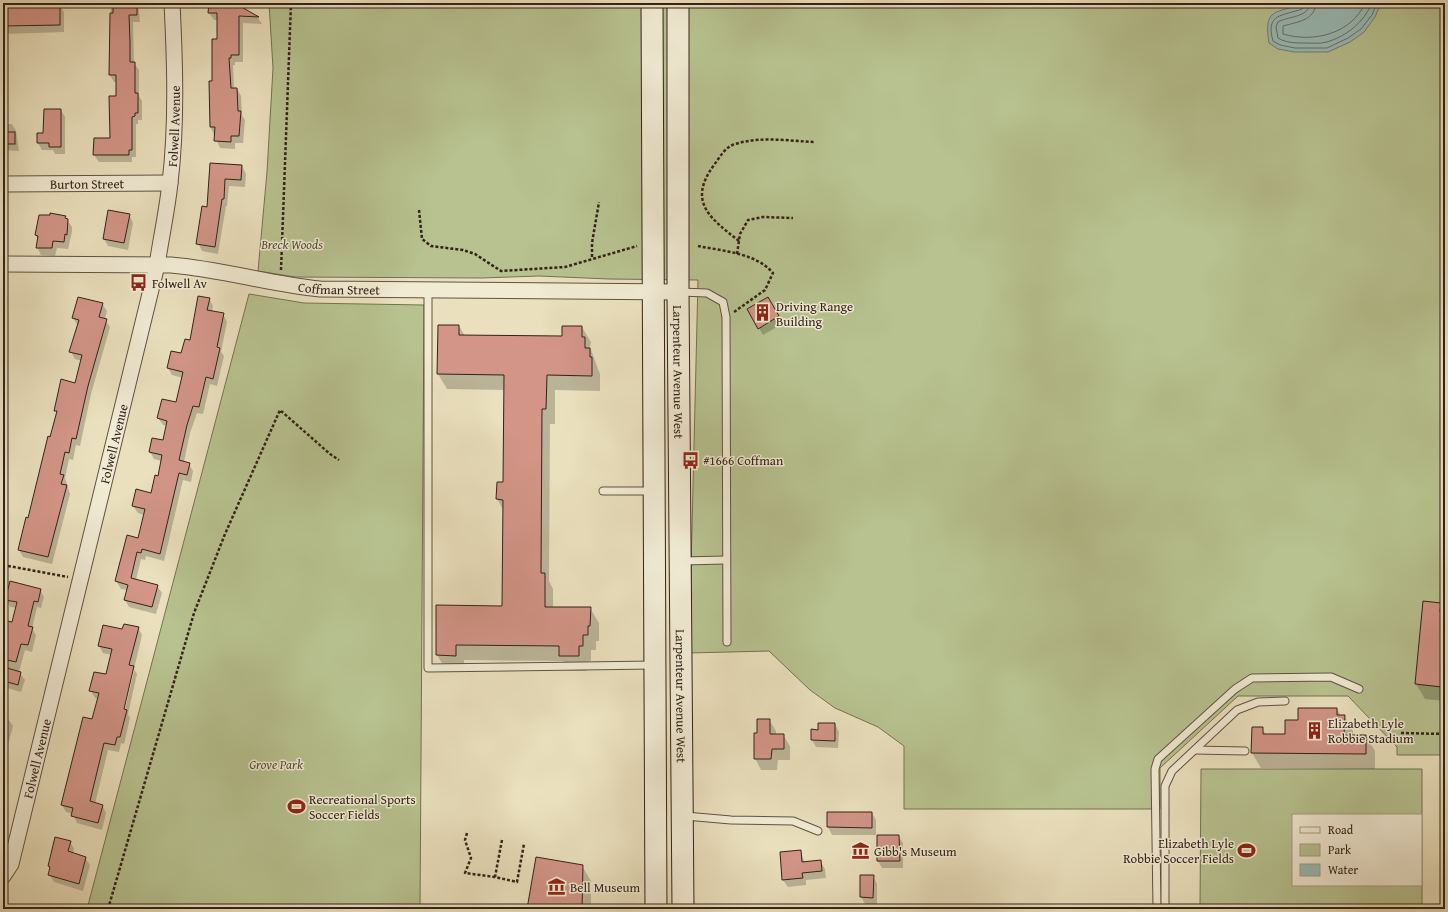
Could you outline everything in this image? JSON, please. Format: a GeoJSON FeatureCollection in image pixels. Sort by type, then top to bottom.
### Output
{"type":"FeatureCollection","features":[{"type":"Feature","properties":{"kind":"main road","name":"Larpenteur Avenue West"},"geometry":{"type":"LineString","coordinates":[[652,3],[652,292],[656,909]]}},
{"type":"Feature","properties":{"kind":"main road","name":"Larpenteur Avenue West"},"geometry":{"type":"LineString","coordinates":[[678,3],[678,292],[683,909]]}},
{"type":"Feature","properties":{"kind":"main road"},"geometry":{"type":"LineString","coordinates":[[656,798],[682,806]]}},
{"type":"Feature","properties":{"kind":"street","name":"Folwell Avenue"},"geometry":{"type":"LineString","coordinates":[[3,876],[11,864],[157,265],[170,183],[175,100],[172,3]]}},
{"type":"Feature","properties":{"kind":"street","name":"Burton Street"},"geometry":{"type":"LineString","coordinates":[[3,184],[170,183]]}},
{"type":"Feature","properties":{"kind":"street","name":"Coffman Street"},"geometry":{"type":"LineString","coordinates":[[3,264],[157,265],[198,267],[281,284],[320,289],[428,288],[678,292]]}},
{"type":"Feature","properties":{"kind":"lane"},"geometry":{"type":"LineString","coordinates":[[428,288],[428,668],[655,665]]}},
{"type":"Feature","properties":{"kind":"lane"},"geometry":{"type":"LineString","coordinates":[[678,292],[707,293],[723,302],[726,317],[727,642]]}},
{"type":"Feature","properties":{"kind":"lane"},"geometry":{"type":"LineString","coordinates":[[603,491],[654,491]]}},
{"type":"Feature","properties":{"kind":"lane"},"geometry":{"type":"LineString","coordinates":[[680,561],[726,560]]}},
{"type":"Feature","properties":{"kind":"lane"},"geometry":{"type":"LineString","coordinates":[[1157,909],[1155,769],[1158,760],[1235,689],[1252,678],[1331,677],[1359,689]]}},
{"type":"Feature","properties":{"kind":"lane"},"geometry":{"type":"LineString","coordinates":[[1165,909],[1164,786],[1172,771],[1241,708],[1258,702],[1285,701]]}},
{"type":"Feature","properties":{"kind":"lane"},"geometry":{"type":"LineString","coordinates":[[1195,750],[1245,751]]}},
{"type":"Feature","properties":{"kind":"lane"},"geometry":{"type":"LineString","coordinates":[[682,806],[731,820],[793,821],[818,831]]}},
{"type":"Feature","properties":{"kind":"path"},"geometry":{"type":"LineString","coordinates":[[281,284],[292,3]]}},
{"type":"Feature","properties":{"kind":"path"},"geometry":{"type":"LineString","coordinates":[[739,241],[719,225],[705,209],[702,201],[701,191],[704,181],[724,151],[734,144],[752,140],[765,139],[814,142]]}},
{"type":"Feature","properties":{"kind":"path"},"geometry":{"type":"LineString","coordinates":[[592,257],[592,243],[599,202]]}},
{"type":"Feature","properties":{"kind":"path"},"geometry":{"type":"LineString","coordinates":[[419,210],[422,239],[431,246],[462,250],[475,254],[501,271],[565,267],[592,257],[640,245]]}},
{"type":"Feature","properties":{"kind":"path"},"geometry":{"type":"LineString","coordinates":[[737,254],[740,234],[748,220],[763,217],[793,218]]}},
{"type":"Feature","properties":{"kind":"path"},"geometry":{"type":"LineString","coordinates":[[698,246],[737,254],[761,262],[773,274],[765,290],[726,317]]}},
{"type":"Feature","properties":{"kind":"path"},"geometry":{"type":"LineString","coordinates":[[108,909],[194,613],[225,534],[280,410],[330,454],[339,460]]}},
{"type":"Feature","properties":{"kind":"path"},"geometry":{"type":"LineString","coordinates":[[3,565],[80,579]]}},
{"type":"Feature","properties":{"kind":"path"},"geometry":{"type":"LineString","coordinates":[[1401,733],[1445,734]]}},
{"type":"Feature","properties":{"kind":"path"},"geometry":{"type":"LineString","coordinates":[[467,833],[465,840],[471,858],[465,873],[517,882],[524,844]]}},
{"type":"Feature","properties":{"kind":"path"},"geometry":{"type":"LineString","coordinates":[[495,877],[502,840]]}},
{"type":"Feature","properties":{"kind":"green space","name":"Breck Woods"},"geometry":{"type":"Polygon","coordinates":[[[269,3],[1445,3],[1445,755],[1397,755],[1397,747],[1348,696],[1238,696],[1160,768],[1160,809],[904,809],[904,746],[878,727],[835,708],[810,690],[769,651],[689,653],[698,280],[609,279],[539,276],[482,278],[295,277],[258,271],[267,172],[273,68],[269,3]]]}},
{"type":"Feature","properties":{"kind":"green space","name":"Grove Park"},"geometry":{"type":"Polygon","coordinates":[[[249,294],[304,303],[424,305],[420,909],[87,909],[249,294]]]}},
{"type":"Feature","properties":{"kind":"green space","name":"Elizabeth Lyle Robbie Soccer Fields"},"geometry":{"type":"Polygon","coordinates":[[[1201,769],[1422,769],[1422,814],[1292,814],[1292,886],[1422,886],[1422,908],[1200,907],[1201,769]]]}},
{"type":"Feature","properties":{"kind":"water"},"geometry":{"type":"Polygon","coordinates":[[[1305,3],[1381,3],[1375,17],[1364,32],[1350,42],[1328,52],[1294,52],[1278,49],[1269,43],[1268,23],[1270,17],[1274,13],[1305,3]]]}},
{"type":"Feature","properties":{"kind":"building"},"geometry":{"type":"Polygon","coordinates":[[[3,3],[60,3],[60,25],[3,26],[3,3]]]}},
{"type":"Feature","properties":{"kind":"building"},"geometry":{"type":"Polygon","coordinates":[[[113,3],[137,3],[137,15],[129,15],[130,62],[135,62],[135,93],[138,93],[138,113],[135,113],[135,116],[132,117],[132,150],[129,150],[129,155],[93,155],[94,138],[110,138],[109,96],[116,96],[116,75],[109,75],[110,13],[113,13],[113,3]]]}},
{"type":"Feature","properties":{"kind":"building"},"geometry":{"type":"Polygon","coordinates":[[[209,3],[238,3],[238,5],[259,17],[239,16],[239,55],[231,55],[231,58],[229,58],[231,88],[237,88],[238,111],[241,111],[239,136],[231,136],[231,142],[214,141],[215,127],[210,127],[209,81],[212,81],[212,39],[217,39],[217,13],[208,13],[209,3]]]}},
{"type":"Feature","properties":{"kind":"building"},"geometry":{"type":"Polygon","coordinates":[[[44,109],[61,109],[61,147],[49,147],[49,143],[37,143],[37,133],[43,133],[44,109]]]}},
{"type":"Feature","properties":{"kind":"building"},"geometry":{"type":"Polygon","coordinates":[[[3,132],[15,132],[15,144],[3,144],[3,132]]]}},
{"type":"Feature","properties":{"kind":"building"},"geometry":{"type":"Polygon","coordinates":[[[210,163],[242,165],[241,180],[225,179],[224,199],[222,199],[215,247],[196,244],[202,206],[207,207],[210,163]]]}},
{"type":"Feature","properties":{"kind":"building"},"geometry":{"type":"Polygon","coordinates":[[[108,210],[130,214],[124,243],[103,239],[108,210]]]}},
{"type":"Feature","properties":{"kind":"building"},"geometry":{"type":"Polygon","coordinates":[[[50,213],[66,216],[65,218],[68,219],[67,235],[65,234],[64,242],[53,241],[52,248],[36,248],[38,236],[35,235],[39,215],[50,215],[50,213]]]}},
{"type":"Feature","properties":{"kind":"building"},"geometry":{"type":"Polygon","coordinates":[[[198,296],[210,298],[207,310],[224,313],[217,347],[220,348],[213,379],[206,377],[199,407],[193,406],[187,425],[179,460],[190,463],[187,475],[179,473],[160,554],[142,549],[141,553],[137,552],[131,578],[158,585],[152,607],[124,600],[128,585],[115,581],[127,535],[138,538],[145,509],[132,506],[136,489],[151,493],[155,475],[158,476],[162,455],[149,452],[152,438],[163,440],[167,421],[157,418],[162,399],[176,402],[183,372],[167,368],[171,351],[181,353],[185,339],[190,340],[198,296]]]}},
{"type":"Feature","properties":{"kind":"building"},"geometry":{"type":"Polygon","coordinates":[[[78,297],[103,303],[99,317],[107,319],[88,386],[76,439],[72,438],[69,453],[65,452],[60,474],[64,475],[61,484],[67,485],[48,557],[18,550],[26,517],[28,518],[48,436],[50,437],[57,411],[54,411],[61,379],[75,383],[82,355],[69,352],[79,320],[72,318],[78,297]]]}},
{"type":"Feature","properties":{"kind":"building","name":"Driving Range Building"},"geometry":{"type":"Polygon","coordinates":[[[768,297],[779,316],[758,329],[747,309],[768,297]]]}},
{"type":"Feature","properties":{"kind":"building"},"geometry":{"type":"Polygon","coordinates":[[[438,325],[459,325],[459,335],[562,336],[562,326],[582,326],[582,337],[585,337],[585,348],[590,348],[590,357],[592,357],[592,376],[547,375],[546,409],[542,409],[541,573],[545,573],[545,607],[591,607],[588,635],[583,635],[583,646],[579,646],[579,656],[559,656],[559,646],[456,645],[456,656],[436,655],[436,605],[502,606],[503,500],[496,499],[497,482],[503,482],[504,375],[437,374],[438,325]]]}},
{"type":"Feature","properties":{"kind":"building"},"geometry":{"type":"Polygon","coordinates":[[[10,581],[41,589],[38,602],[34,601],[28,626],[33,627],[28,645],[21,644],[16,662],[3,659],[3,620],[12,622],[17,602],[5,600],[10,581]]]}},
{"type":"Feature","properties":{"kind":"building"},"geometry":{"type":"Polygon","coordinates":[[[1423,601],[1441,603],[1440,612],[1445,612],[1445,651],[1442,687],[1415,684],[1423,601]]]}},
{"type":"Feature","properties":{"kind":"building"},"geometry":{"type":"Polygon","coordinates":[[[124,624],[139,627],[129,665],[134,666],[124,709],[127,710],[120,737],[117,737],[115,745],[104,743],[90,801],[103,805],[98,823],[71,816],[73,808],[61,805],[83,717],[92,719],[99,693],[89,691],[94,672],[106,674],[112,649],[98,646],[103,625],[122,629],[124,624]]]}},
{"type":"Feature","properties":{"kind":"building"},"geometry":{"type":"Polygon","coordinates":[[[7,668],[21,672],[18,685],[4,681],[7,668]]]}},
{"type":"Feature","properties":{"kind":"building","name":"Elizabeth Lyle Robbie Stadium"},"geometry":{"type":"Polygon","coordinates":[[[1298,708],[1337,708],[1337,715],[1345,715],[1344,735],[1366,735],[1366,754],[1251,753],[1252,727],[1263,727],[1263,734],[1285,734],[1285,720],[1298,720],[1298,708]]]}},
{"type":"Feature","properties":{"kind":"building"},"geometry":{"type":"Polygon","coordinates":[[[757,719],[770,719],[770,734],[784,734],[784,749],[772,749],[771,759],[754,759],[754,733],[757,733],[757,719]]]}},
{"type":"Feature","properties":{"kind":"building"},"geometry":{"type":"Polygon","coordinates":[[[818,723],[835,723],[835,741],[811,740],[811,729],[818,730],[818,723]]]}},
{"type":"Feature","properties":{"kind":"building"},"geometry":{"type":"Polygon","coordinates":[[[827,812],[872,812],[872,828],[827,827],[827,812]]]}},
{"type":"Feature","properties":{"kind":"building"},"geometry":{"type":"Polygon","coordinates":[[[877,835],[899,835],[900,861],[877,861],[877,835]]]}},
{"type":"Feature","properties":{"kind":"building"},"geometry":{"type":"Polygon","coordinates":[[[55,837],[71,841],[68,851],[86,857],[79,884],[48,875],[50,867],[48,866],[55,837]]]}},
{"type":"Feature","properties":{"kind":"building"},"geometry":{"type":"Polygon","coordinates":[[[801,850],[802,862],[821,860],[822,871],[802,873],[803,878],[782,880],[780,852],[801,850]]]}},
{"type":"Feature","properties":{"kind":"building","name":"Bell Museum"},"geometry":{"type":"Polygon","coordinates":[[[536,857],[583,865],[582,909],[527,909],[536,857]]]}},
{"type":"Feature","properties":{"kind":"building"},"geometry":{"type":"Polygon","coordinates":[[[860,875],[874,875],[873,898],[860,897],[860,875]]]}},
{"type":"Feature","properties":{"kind":"place","name":"Folwell Av"},"geometry":{"type":"Point","coordinates":[139,283]}},
{"type":"Feature","properties":{"kind":"place","name":"Driving Range Building"},"geometry":{"type":"Point","coordinates":[763,313]}},
{"type":"Feature","properties":{"kind":"place","name":"#1666 Coffman"},"geometry":{"type":"Point","coordinates":[690,460]}},
{"type":"Feature","properties":{"kind":"place","name":"Elizabeth Lyle Robbie Stadium"},"geometry":{"type":"Point","coordinates":[1315,730]}},
{"type":"Feature","properties":{"kind":"place","name":"Recreational Sports Soccer Fields"},"geometry":{"type":"Point","coordinates":[296,806]}},
{"type":"Feature","properties":{"kind":"place","name":"Elizabeth Lyle Robbie Soccer Fields"},"geometry":{"type":"Point","coordinates":[1247,850]}},
{"type":"Feature","properties":{"kind":"place","name":"Gibb's Museum"},"geometry":{"type":"Point","coordinates":[861,851]}},
{"type":"Feature","properties":{"kind":"place","name":"Bell Museum"},"geometry":{"type":"Point","coordinates":[557,887]}}]}
